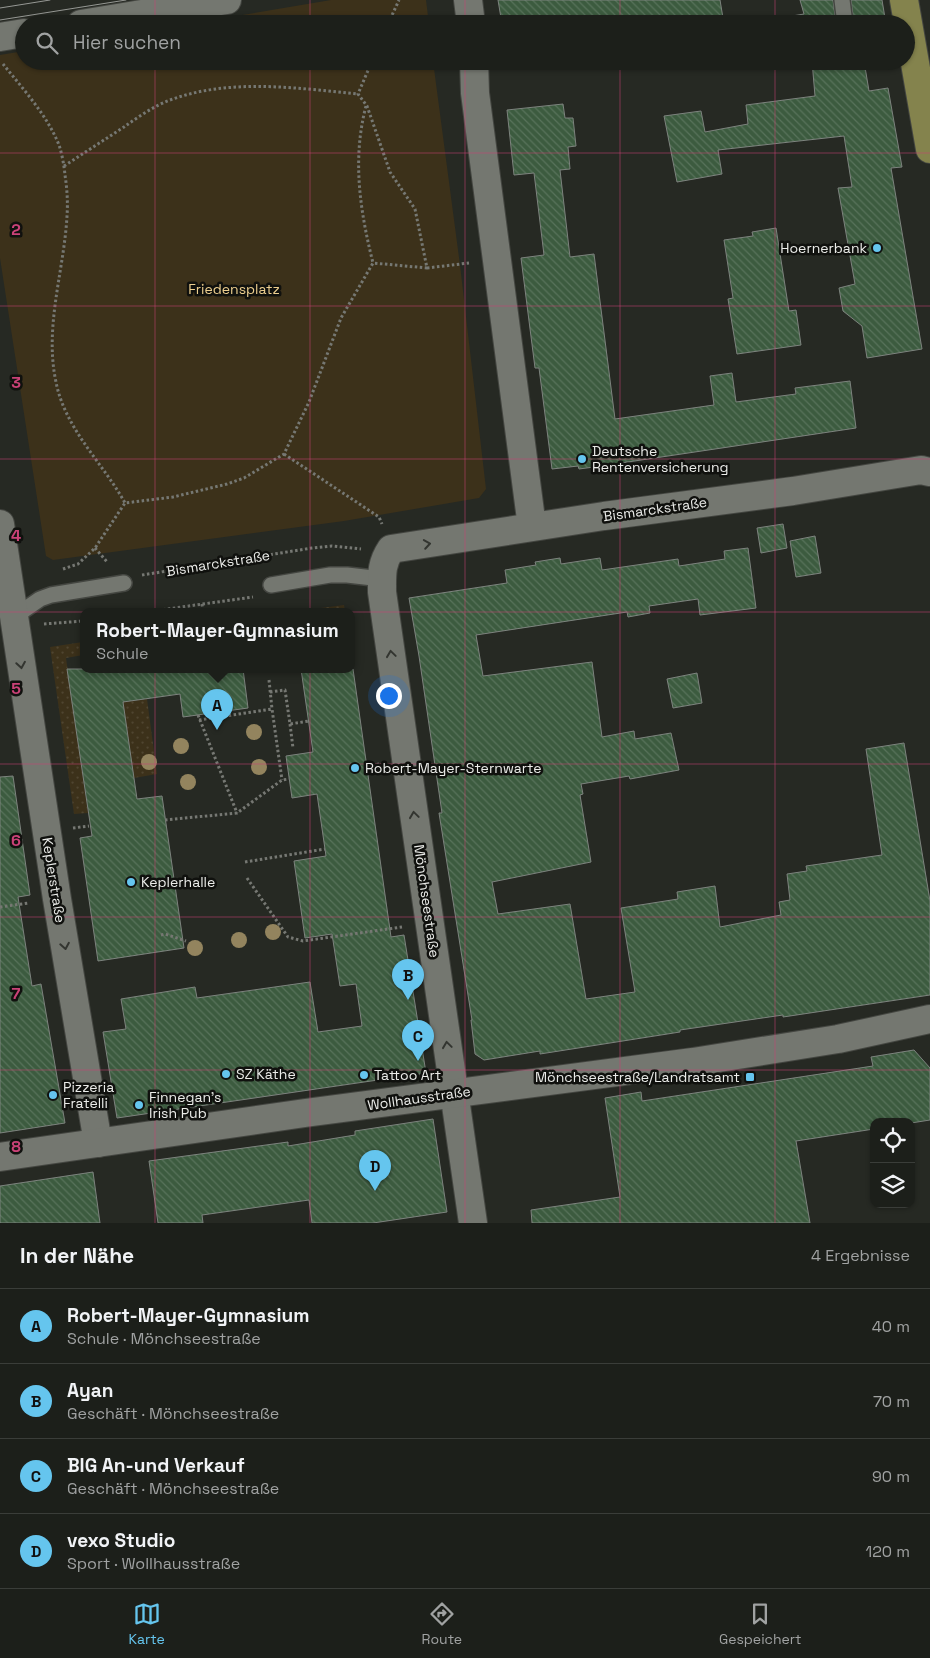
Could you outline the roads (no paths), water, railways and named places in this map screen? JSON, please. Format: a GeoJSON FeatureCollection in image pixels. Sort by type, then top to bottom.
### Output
{"type":"FeatureCollection","features":[{"type":"Feature","properties":{"kind":"main road"},"geometry":{"type":"LineString","coordinates":[[904,0],[906,15]]}},
{"type":"Feature","properties":{"kind":"main road"},"geometry":{"type":"LineString","coordinates":[[913,70],[930,149]]}},
{"type":"Feature","properties":{"kind":"street"},"geometry":{"type":"LineString","coordinates":[[136,15],[227,0]]}},
{"type":"Feature","properties":{"kind":"street"},"geometry":{"type":"LineString","coordinates":[[468,0],[470,15]]}},
{"type":"Feature","properties":{"kind":"street"},"geometry":{"type":"LineString","coordinates":[[0,37],[15,34]]}},
{"type":"Feature","properties":{"kind":"street"},"geometry":{"type":"LineString","coordinates":[[474,70],[475,93],[532,527]]}},
{"type":"Feature","properties":{"kind":"street","name":"Bismarckstraße"},"geometry":{"type":"LineString","coordinates":[[386,562],[532,527],[925,471]]}},
{"type":"Feature","properties":{"kind":"street"},"geometry":{"type":"LineString","coordinates":[[0,524],[7,618]]}},
{"type":"Feature","properties":{"kind":"street","name":"Mönchseestraße"},"geometry":{"type":"LineString","coordinates":[[386,562],[382,592],[473,1223]]}},
{"type":"Feature","properties":{"kind":"street","name":"Keplerstraße"},"geometry":{"type":"LineString","coordinates":[[7,618],[98,1143]]}},
{"type":"Feature","properties":{"kind":"street","name":"Wollhausstraße"},"geometry":{"type":"LineString","coordinates":[[0,1157],[454,1093],[693,1062],[838,1039],[930,1019]]}},
{"type":"Feature","properties":{"kind":"street","name":"Wollhausstraße"},"geometry":{"type":"LineString","coordinates":[[838,1039],[930,1032]]}},
{"type":"Feature","properties":{"kind":"lane"},"geometry":{"type":"LineString","coordinates":[[842,0],[844,15]]}},
{"type":"Feature","properties":{"kind":"lane"},"geometry":{"type":"LineString","coordinates":[[272,585],[348,575],[386,562]]}},
{"type":"Feature","properties":{"kind":"lane"},"geometry":{"type":"LineString","coordinates":[[7,618],[40,599],[51,595],[124,583]]}},
{"type":"Feature","properties":{"kind":"tram line"},"geometry":{"type":"LineString","coordinates":[[0,8],[50,0]]}},
{"type":"Feature","properties":{"kind":"tram line"},"geometry":{"type":"LineString","coordinates":[[32,15],[126,0]]}},
{"type":"Feature","properties":{"kind":"tram line"},"geometry":{"type":"LineString","coordinates":[[0,20],[15,18]]}},
{"type":"Feature","properties":{"kind":"place","name":"Hoernerbank"},"geometry":{"type":"Point","coordinates":[877,248]}},
{"type":"Feature","properties":{"kind":"place","name":"Deutsche Rentenversicherung"},"geometry":{"type":"Point","coordinates":[582,459]}},
{"type":"Feature","properties":{"kind":"place","name":"Robert-Mayer-Gymnasium"},"geometry":{"type":"Point","coordinates":[217,730]}},
{"type":"Feature","properties":{"kind":"place","name":"Robert-Mayer-Sternwarte"},"geometry":{"type":"Point","coordinates":[355,768]}},
{"type":"Feature","properties":{"kind":"place","name":"Keplerhalle"},"geometry":{"type":"Point","coordinates":[131,882]}},
{"type":"Feature","properties":{"kind":"place","name":"Ayan"},"geometry":{"type":"Point","coordinates":[408,1000]}},
{"type":"Feature","properties":{"kind":"place","name":"BIG An-und Verkauf"},"geometry":{"type":"Point","coordinates":[418,1061]}},
{"type":"Feature","properties":{"kind":"place","name":"SZ Käthe"},"geometry":{"type":"Point","coordinates":[226,1074]}},
{"type":"Feature","properties":{"kind":"place","name":"Tattoo Art"},"geometry":{"type":"Point","coordinates":[364,1075]}},
{"type":"Feature","properties":{"kind":"place","name":"Mönchseestraße/Landratsamt"},"geometry":{"type":"Point","coordinates":[750,1077]}},
{"type":"Feature","properties":{"kind":"place","name":"Pizzeria Fratelli"},"geometry":{"type":"Point","coordinates":[53,1095]}},
{"type":"Feature","properties":{"kind":"place","name":"Finnegan's Irish Pub"},"geometry":{"type":"Point","coordinates":[139,1105]}},
{"type":"Feature","properties":{"kind":"place","name":"vexo Studio"},"geometry":{"type":"Point","coordinates":[375,1191]}},
{"type":"Feature","properties":{"kind":"park label","name":"Friedensplatz"},"geometry":{"type":"Point","coordinates":[234,289]}}]}
